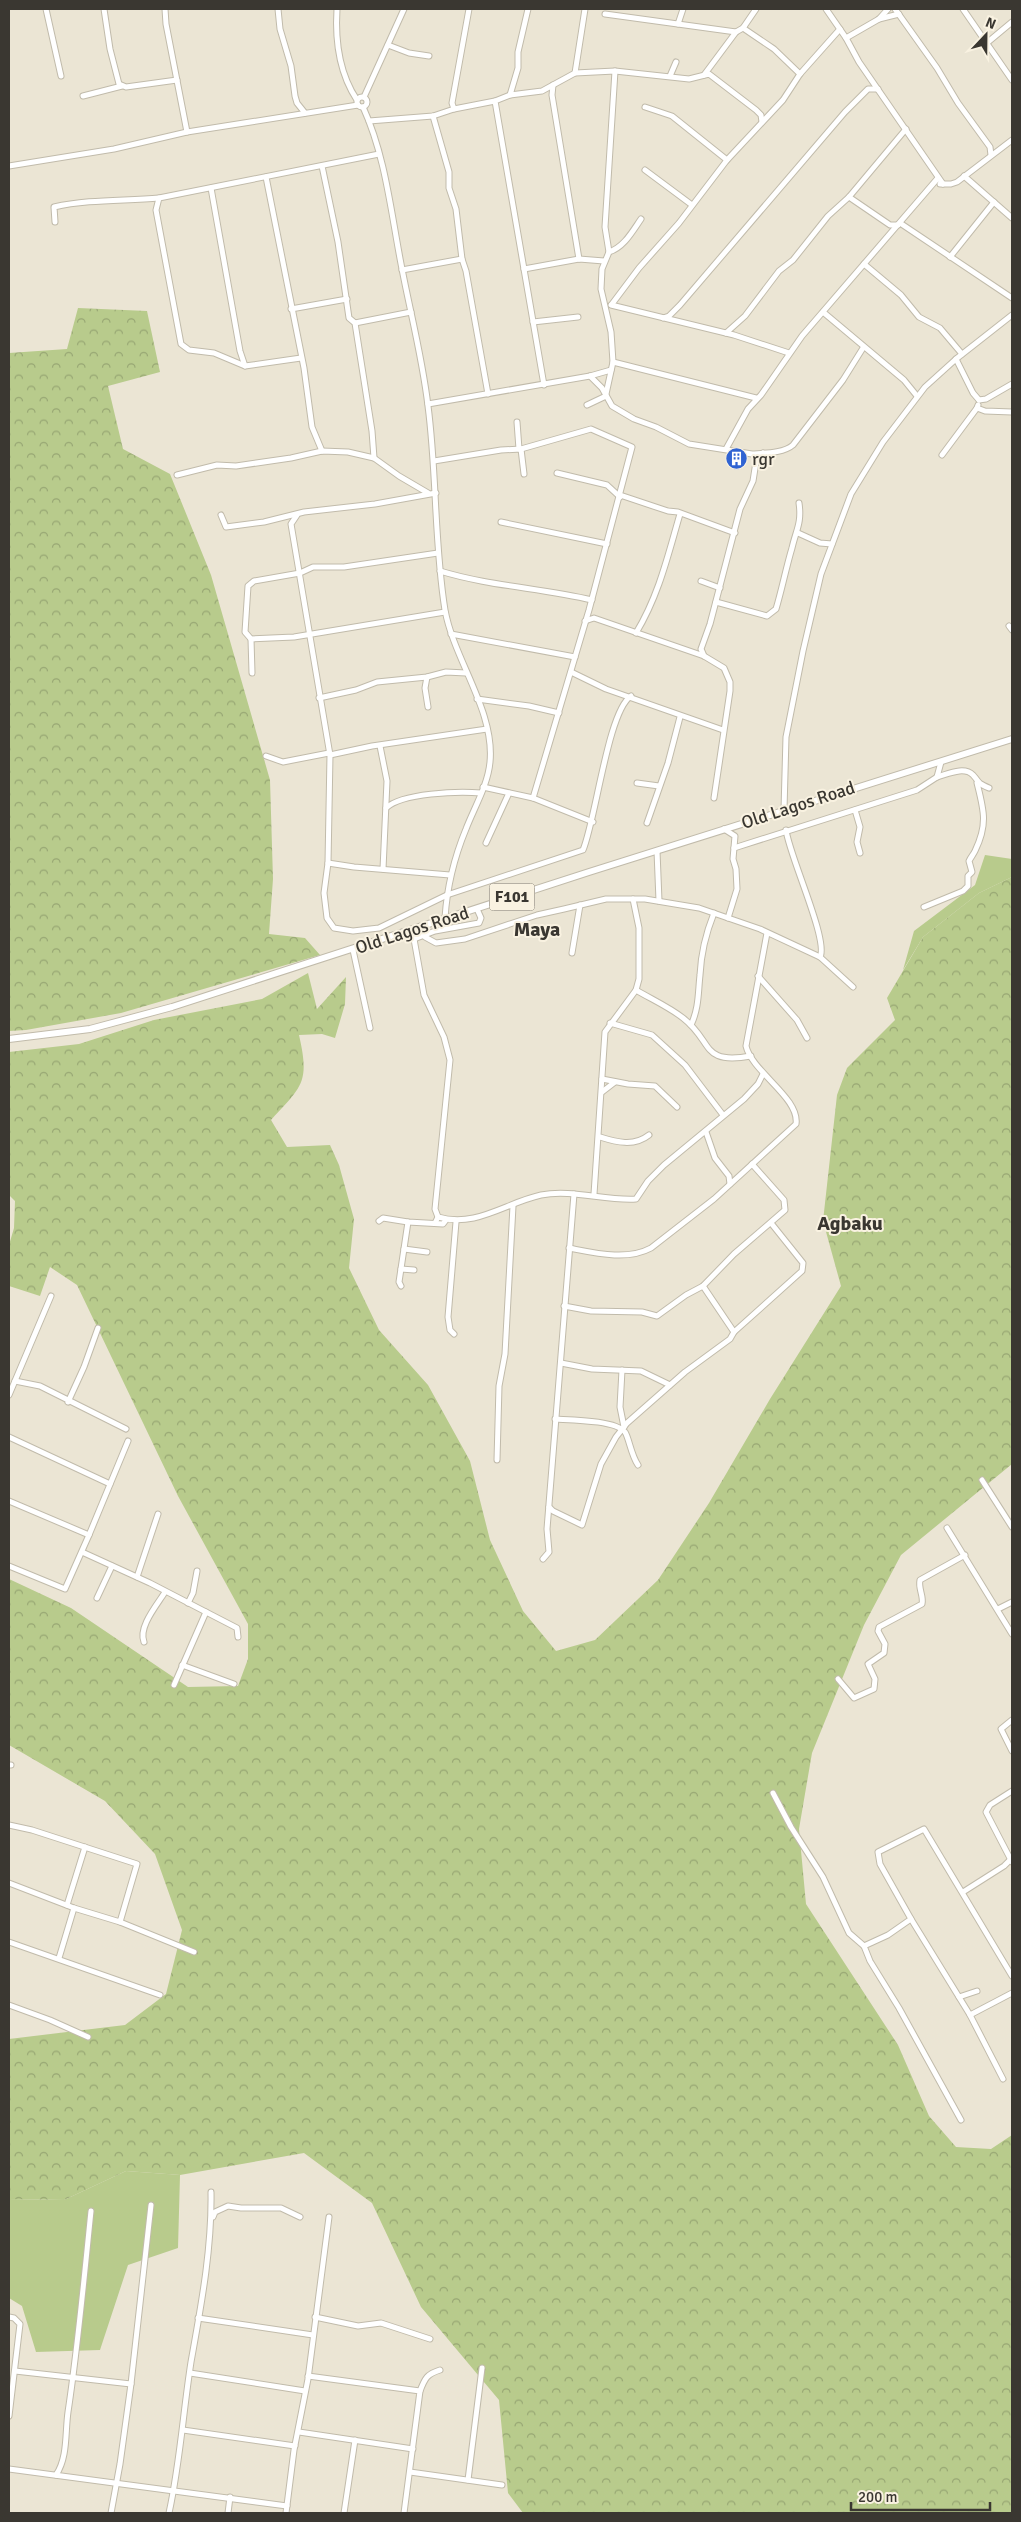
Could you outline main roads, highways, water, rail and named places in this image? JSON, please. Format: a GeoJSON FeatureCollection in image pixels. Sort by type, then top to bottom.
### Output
{"type":"FeatureCollection","features":[{"type":"Feature","properties":{"kind":"main road","name":"Old Lagos Road"},"geometry":{"type":"LineString","coordinates":[[9,1040],[90,1029],[218,994],[445,918],[1012,739]]}},
{"type":"Feature","properties":{"kind":"place","name":"rgr"},"geometry":{"type":"Point","coordinates":[736,459]}},
{"type":"Feature","properties":{"kind":"district","name":"Maya"},"geometry":{"type":"Point","coordinates":[537,929]}},
{"type":"Feature","properties":{"kind":"district","name":"Agbaku"},"geometry":{"type":"Point","coordinates":[850,1223]}}]}
